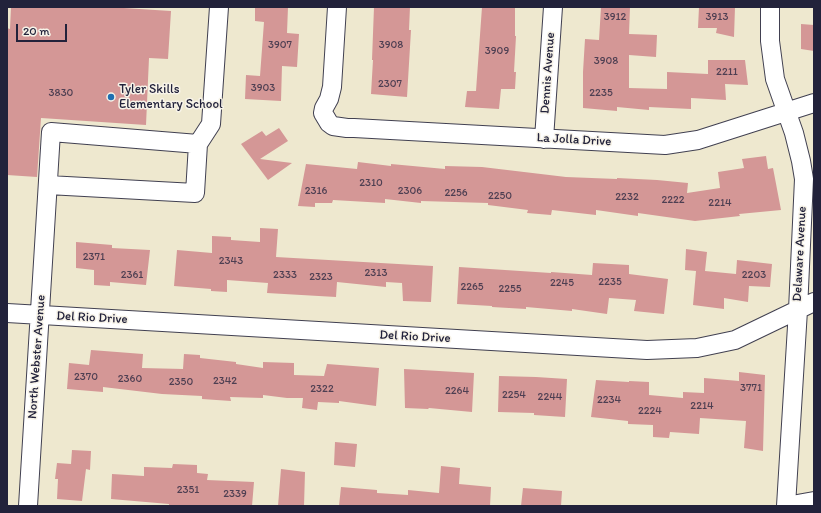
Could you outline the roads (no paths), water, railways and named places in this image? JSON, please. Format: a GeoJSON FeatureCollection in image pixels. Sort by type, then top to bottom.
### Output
{"type":"FeatureCollection","features":[{"type":"Feature","properties":{"kind":"street"},"geometry":{"type":"LineString","coordinates":[[48,185],[195,193],[198,144],[211,124],[219,7]]}},
{"type":"Feature","properties":{"kind":"street","name":"La Jolla Drive"},"geometry":{"type":"LineString","coordinates":[[337,7],[332,87],[323,113],[329,123],[334,126],[347,128],[665,145],[698,140],[814,102]]}},
{"type":"Feature","properties":{"kind":"street","name":"Dennis Avenue"},"geometry":{"type":"LineString","coordinates":[[544,138],[553,7]]}},
{"type":"Feature","properties":{"kind":"street","name":"Delaware Avenue"},"geometry":{"type":"LineString","coordinates":[[770,7],[770,41],[775,79],[801,161],[804,179],[798,310],[786,506]]}},
{"type":"Feature","properties":{"kind":"street","name":"North Webster Avenue"},"geometry":{"type":"LineString","coordinates":[[28,506],[51,132],[198,144]]}},
{"type":"Feature","properties":{"kind":"street","name":"Del Rio Drive"},"geometry":{"type":"LineString","coordinates":[[7,312],[647,350],[697,348],[735,340],[814,302]]}},
{"type":"Feature","properties":{"kind":"street"},"geometry":{"type":"LineString","coordinates":[[786,506],[814,501]]}},
{"type":"Feature","properties":{"kind":"place","name":"Tyler Skills Elementary School"},"geometry":{"type":"Point","coordinates":[111,97]}}]}
